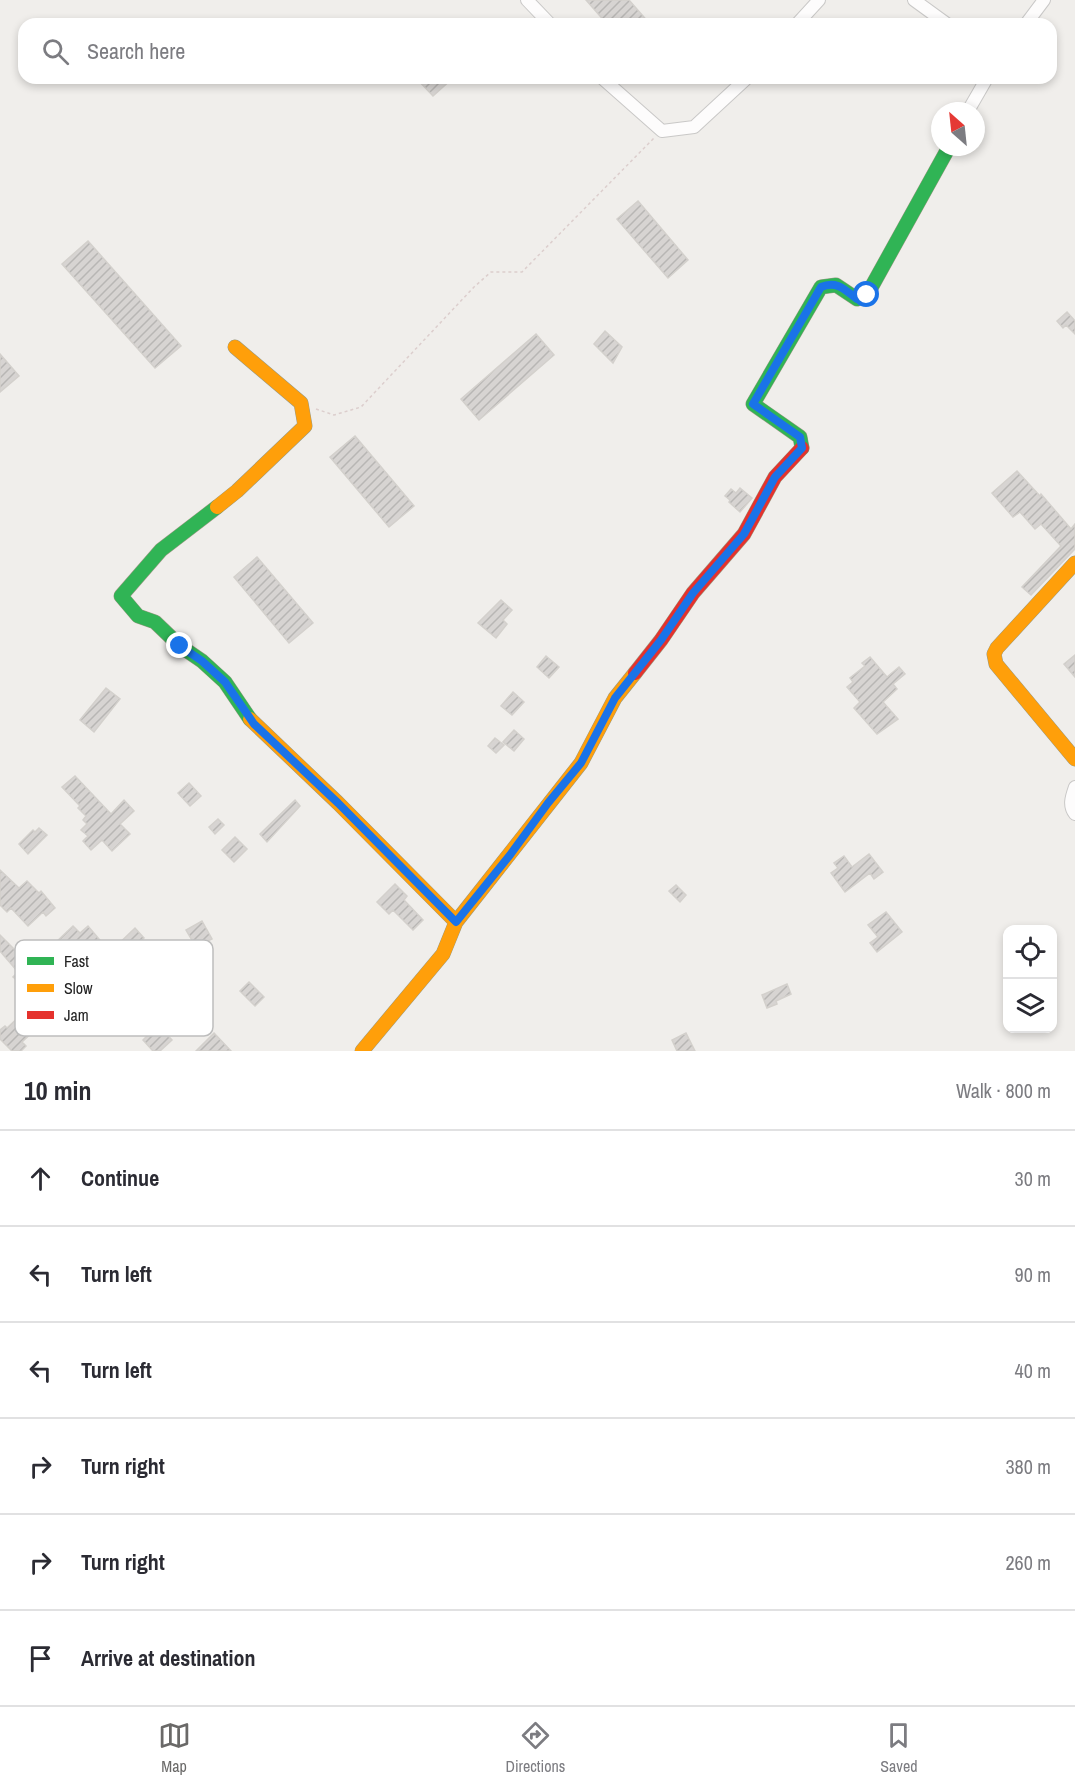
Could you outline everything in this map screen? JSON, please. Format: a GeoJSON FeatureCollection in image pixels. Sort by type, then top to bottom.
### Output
{"type":"FeatureCollection","features":[{"type":"Feature","properties":{"kind":"street"},"geometry":{"type":"LineString","coordinates":[[527,0],[544,18]]}},
{"type":"Feature","properties":{"kind":"street"},"geometry":{"type":"LineString","coordinates":[[802,18],[819,0]]}},
{"type":"Feature","properties":{"kind":"street"},"geometry":{"type":"LineString","coordinates":[[914,0],[939,18]]}},
{"type":"Feature","properties":{"kind":"street"},"geometry":{"type":"LineString","coordinates":[[1030,18],[1044,0]]}},
{"type":"Feature","properties":{"kind":"street"},"geometry":{"type":"LineString","coordinates":[[609,84],[662,131],[694,128],[741,84]]}},
{"type":"Feature","properties":{"kind":"street"},"geometry":{"type":"LineString","coordinates":[[974,102],[984,84]]}},
{"type":"Feature","properties":{"kind":"street"},"geometry":{"type":"LineString","coordinates":[[362,1051],[443,954],[456,922],[581,763],[615,698],[661,640],[693,593],[744,534],[775,477],[802,448],[800,437],[753,404],[821,287],[837,284],[857,299],[867,295],[943,156]]}},
{"type":"Feature","properties":{"kind":"street"},"geometry":{"type":"LineString","coordinates":[[236,347],[301,403],[305,426],[237,491],[161,550],[121,596],[138,616],[155,622],[180,646],[202,661],[225,682],[254,724],[346,811],[456,922]]}},
{"type":"Feature","properties":{"kind":"street"},"geometry":{"type":"LineString","coordinates":[[1075,563],[994,654],[996,664],[1075,759]]}},
{"type":"Feature","properties":{"kind":"street"},"geometry":{"type":"LineString","coordinates":[[1075,787],[1071,799],[1071,809],[1075,813]]}},
{"type":"Feature","properties":{"kind":"path"},"geometry":{"type":"LineString","coordinates":[[301,403],[334,415],[361,407],[474,287],[491,272],[522,272],[662,131]]}},
{"type":"Feature","properties":{"kind":"building"},"geometry":{"type":"Polygon","coordinates":[[[586,0],[629,0],[645,18],[602,18],[586,0]]]}},
{"type":"Feature","properties":{"kind":"building"},"geometry":{"type":"Polygon","coordinates":[[[422,84],[446,84],[433,96],[422,84]]]}},
{"type":"Feature","properties":{"kind":"building"},"geometry":{"type":"Polygon","coordinates":[[[638,201],[688,260],[668,278],[617,219],[638,201]]]}},
{"type":"Feature","properties":{"kind":"building"},"geometry":{"type":"Polygon","coordinates":[[[88,241],[181,346],[155,368],[62,264],[88,241]]]}},
{"type":"Feature","properties":{"kind":"building"},"geometry":{"type":"Polygon","coordinates":[[[1067,312],[1075,321],[1075,334],[1066,325],[1063,328],[1057,321],[1067,312]]]}},
{"type":"Feature","properties":{"kind":"building"},"geometry":{"type":"Polygon","coordinates":[[[605,331],[622,347],[613,363],[594,344],[605,331]]]}},
{"type":"Feature","properties":{"kind":"building"},"geometry":{"type":"Polygon","coordinates":[[[536,334],[554,355],[479,420],[461,399],[536,334]]]}},
{"type":"Feature","properties":{"kind":"building"},"geometry":{"type":"Polygon","coordinates":[[[0,354],[19,376],[0,392],[0,354]]]}},
{"type":"Feature","properties":{"kind":"building"},"geometry":{"type":"Polygon","coordinates":[[[355,436],[414,506],[389,527],[330,457],[355,436]]]}},
{"type":"Feature","properties":{"kind":"building"},"geometry":{"type":"Polygon","coordinates":[[[1017,471],[1040,496],[1041,494],[1071,529],[1075,524],[1075,549],[1031,595],[1022,587],[1061,546],[1041,524],[1035,529],[1020,512],[1013,517],[992,493],[1017,471]]]}},
{"type":"Feature","properties":{"kind":"building"},"geometry":{"type":"Polygon","coordinates":[[[740,488],[752,498],[740,512],[725,496],[731,489],[736,493],[740,488]]]}},
{"type":"Feature","properties":{"kind":"building"},"geometry":{"type":"Polygon","coordinates":[[[257,557],[313,623],[289,643],[234,577],[257,557]]]}},
{"type":"Feature","properties":{"kind":"building"},"geometry":{"type":"Polygon","coordinates":[[[501,600],[512,610],[503,620],[507,624],[496,638],[478,623],[501,600]]]}},
{"type":"Feature","properties":{"kind":"building"},"geometry":{"type":"Polygon","coordinates":[[[1075,655],[1075,677],[1064,664],[1075,655]]]}},
{"type":"Feature","properties":{"kind":"building"},"geometry":{"type":"Polygon","coordinates":[[[546,656],[559,667],[549,678],[537,667],[546,656]]]}},
{"type":"Feature","properties":{"kind":"building"},"geometry":{"type":"Polygon","coordinates":[[[870,657],[887,677],[899,667],[905,674],[893,684],[897,689],[883,702],[898,719],[877,734],[854,708],[860,702],[847,687],[853,682],[850,678],[865,666],[862,663],[870,657]]]}},
{"type":"Feature","properties":{"kind":"building"},"geometry":{"type":"Polygon","coordinates":[[[106,688],[120,699],[94,732],[80,720],[106,688]]]}},
{"type":"Feature","properties":{"kind":"building"},"geometry":{"type":"Polygon","coordinates":[[[513,692],[524,702],[512,715],[501,706],[513,692]]]}},
{"type":"Feature","properties":{"kind":"building"},"geometry":{"type":"Polygon","coordinates":[[[514,730],[524,739],[514,751],[503,742],[514,730]]]}},
{"type":"Feature","properties":{"kind":"building"},"geometry":{"type":"Polygon","coordinates":[[[495,738],[504,745],[496,753],[488,746],[495,738]]]}},
{"type":"Feature","properties":{"kind":"building"},"geometry":{"type":"Polygon","coordinates":[[[75,776],[111,814],[124,800],[134,811],[120,824],[130,834],[112,851],[102,840],[91,850],[83,841],[88,836],[81,830],[87,824],[83,820],[86,816],[62,787],[75,776]]]}},
{"type":"Feature","properties":{"kind":"building"},"geometry":{"type":"Polygon","coordinates":[[[189,783],[201,796],[190,806],[178,793],[189,783]]]}},
{"type":"Feature","properties":{"kind":"building"},"geometry":{"type":"Polygon","coordinates":[[[295,800],[300,806],[267,842],[260,834],[295,800]]]}},
{"type":"Feature","properties":{"kind":"building"},"geometry":{"type":"Polygon","coordinates":[[[218,819],[224,825],[215,834],[209,827],[218,819]]]}},
{"type":"Feature","properties":{"kind":"building"},"geometry":{"type":"Polygon","coordinates":[[[39,828],[47,835],[28,854],[19,844],[33,830],[35,832],[39,828]]]}},
{"type":"Feature","properties":{"kind":"building"},"geometry":{"type":"Polygon","coordinates":[[[235,837],[247,849],[234,862],[222,850],[235,837]]]}},
{"type":"Feature","properties":{"kind":"building"},"geometry":{"type":"Polygon","coordinates":[[[869,854],[883,872],[874,879],[870,873],[845,892],[831,873],[838,868],[834,863],[844,856],[852,867],[869,854]]]}},
{"type":"Feature","properties":{"kind":"building"},"geometry":{"type":"Polygon","coordinates":[[[0,870],[19,888],[27,881],[39,893],[41,891],[55,908],[46,916],[43,912],[28,926],[11,908],[7,912],[0,905],[0,870]]]}},
{"type":"Feature","properties":{"kind":"building"},"geometry":{"type":"Polygon","coordinates":[[[395,884],[407,896],[404,900],[423,920],[413,930],[393,910],[389,914],[377,902],[395,884]]]}},
{"type":"Feature","properties":{"kind":"building"},"geometry":{"type":"Polygon","coordinates":[[[676,885],[686,895],[680,902],[669,891],[676,885]]]}},
{"type":"Feature","properties":{"kind":"building"},"geometry":{"type":"Polygon","coordinates":[[[886,912],[902,932],[877,952],[870,943],[878,937],[868,925],[886,912]]]}},
{"type":"Feature","properties":{"kind":"building"},"geometry":{"type":"Polygon","coordinates":[[[202,921],[212,939],[192,940],[186,930],[202,921]]]}},
{"type":"Feature","properties":{"kind":"building"},"geometry":{"type":"Polygon","coordinates":[[[73,926],[80,933],[88,926],[100,940],[58,940],[73,926]]]}},
{"type":"Feature","properties":{"kind":"building"},"geometry":{"type":"Polygon","coordinates":[[[135,928],[144,938],[142,940],[122,940],[135,928]]]}},
{"type":"Feature","properties":{"kind":"building"},"geometry":{"type":"Polygon","coordinates":[[[0,935],[15,950],[15,968],[0,951],[0,935]]]}},
{"type":"Feature","properties":{"kind":"building"},"geometry":{"type":"Polygon","coordinates":[[[249,982],[264,997],[255,1006],[240,991],[249,982]]]}},
{"type":"Feature","properties":{"kind":"building"},"geometry":{"type":"Polygon","coordinates":[[[787,984],[791,994],[767,1008],[762,995],[787,984]]]}},
{"type":"Feature","properties":{"kind":"building"},"geometry":{"type":"Polygon","coordinates":[[[15,1020],[15,1036],[28,1036],[22,1042],[26,1046],[21,1051],[12,1051],[0,1039],[0,1030],[5,1026],[7,1028],[15,1020]]]}},
{"type":"Feature","properties":{"kind":"building"},"geometry":{"type":"Polygon","coordinates":[[[214,1033],[231,1051],[196,1051],[214,1033]]]}},
{"type":"Feature","properties":{"kind":"building"},"geometry":{"type":"Polygon","coordinates":[[[686,1033],[695,1051],[677,1051],[672,1040],[686,1033]]]}},
{"type":"Feature","properties":{"kind":"building"},"geometry":{"type":"Polygon","coordinates":[[[147,1036],[168,1036],[172,1040],[160,1051],[153,1051],[143,1040],[147,1036]]]}},
{"type":"Feature","properties":{"kind":"traffic: fast"},"geometry":{"type":"LineString","coordinates":[[802,448],[800,437],[753,404],[821,287],[836,285],[857,299],[867,295],[944,156]]}},
{"type":"Feature","properties":{"kind":"traffic: fast"},"geometry":{"type":"LineString","coordinates":[[217,507],[161,550],[121,596],[138,616],[155,622],[180,646],[202,661],[225,682],[250,719]]}},
{"type":"Feature","properties":{"kind":"traffic: slow"},"geometry":{"type":"LineString","coordinates":[[217,507],[305,426],[301,403],[235,347]]}},
{"type":"Feature","properties":{"kind":"traffic: slow"},"geometry":{"type":"LineString","coordinates":[[1075,563],[994,654],[996,664],[1075,759]]}},
{"type":"Feature","properties":{"kind":"traffic: slow"},"geometry":{"type":"LineString","coordinates":[[362,1051],[443,954],[456,922],[581,763],[615,698],[635,673]]}},
{"type":"Feature","properties":{"kind":"traffic: slow"},"geometry":{"type":"LineString","coordinates":[[250,719],[338,803],[456,922]]}},
{"type":"Feature","properties":{"kind":"traffic: jam"},"geometry":{"type":"LineString","coordinates":[[635,673],[693,593],[744,534],[775,477],[802,448]]}},
{"type":"Feature","properties":{"kind":"route"},"geometry":{"type":"LineString","coordinates":[[180,646],[202,661],[225,682],[254,724],[338,803],[456,922],[581,763],[615,698],[661,640],[693,593],[744,534],[775,477],[802,448],[800,437],[753,404],[821,287],[837,284],[857,299],[867,295]]}}]}
